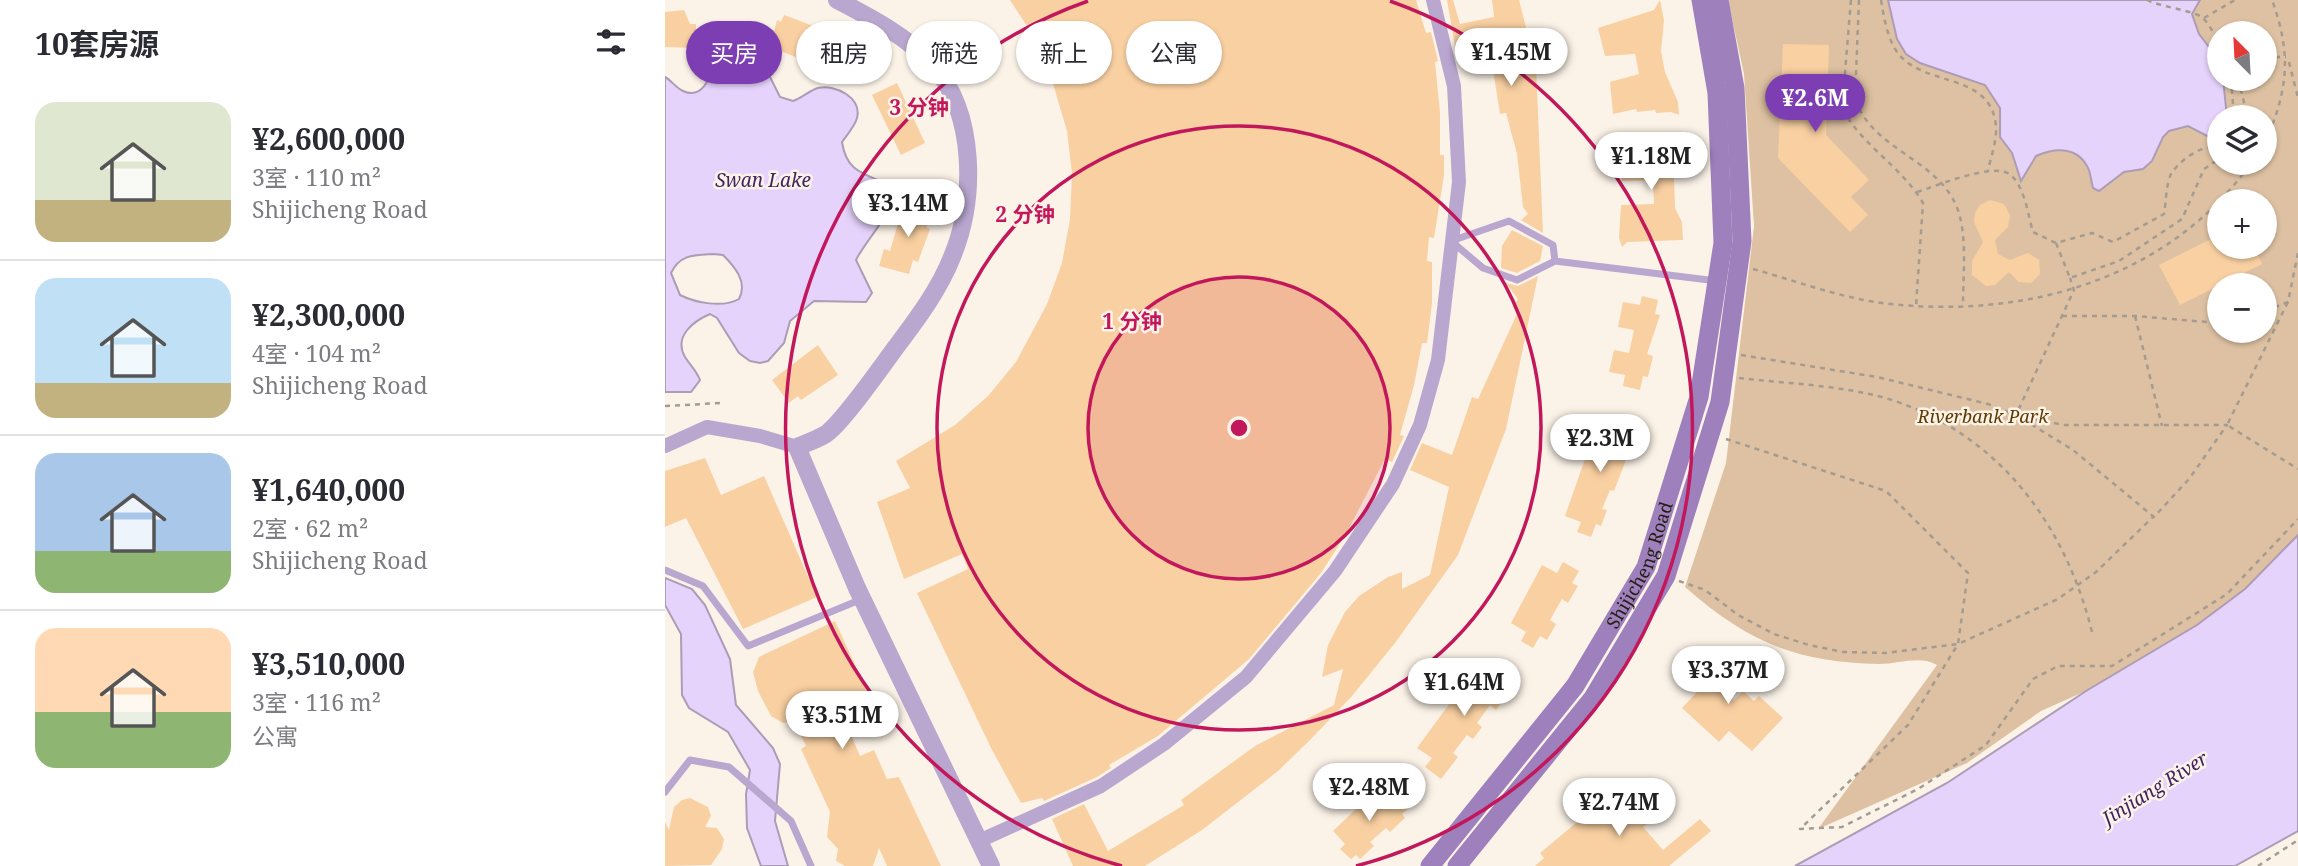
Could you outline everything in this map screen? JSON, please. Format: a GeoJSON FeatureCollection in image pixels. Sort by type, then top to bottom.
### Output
{"type":"FeatureCollection","features":[{"type":"Feature","properties":{"kind":"main road","name":"Shijicheng Road"},"geometry":{"type":"LineString","coordinates":[[1430,866],[1575,686],[1646,567],[1699,397],[1723,243],[1717,93],[1701,0]]}},
{"type":"Feature","properties":{"kind":"main road","name":"Shijicheng Road"},"geometry":{"type":"LineString","coordinates":[[1457,866],[1593,698],[1666,576],[1720,402],[1742,241],[1735,88],[1719,0]]}},
{"type":"Feature","properties":{"kind":"street"},"geometry":{"type":"LineString","coordinates":[[665,446],[707,427],[760,436],[797,447],[828,433],[877,373],[937,288],[953,256],[966,190],[963,120],[955,97],[933,65],[907,43],[837,0]]}},
{"type":"Feature","properties":{"kind":"street"},"geometry":{"type":"LineString","coordinates":[[979,841],[1101,786],[1164,744],[1246,677],[1335,571],[1393,484],[1420,425],[1438,360],[1458,181],[1454,86],[1433,0]]}},
{"type":"Feature","properties":{"kind":"street"},"geometry":{"type":"LineString","coordinates":[[797,447],[862,599],[991,866]]}},
{"type":"Feature","properties":{"kind":"lane"},"geometry":{"type":"LineString","coordinates":[[1451,241],[1509,221],[1553,245],[1555,261]]}},
{"type":"Feature","properties":{"kind":"lane"},"geometry":{"type":"LineString","coordinates":[[1451,241],[1483,268],[1517,280],[1555,261],[1717,281]]}},
{"type":"Feature","properties":{"kind":"lane"},"geometry":{"type":"LineString","coordinates":[[665,570],[703,586],[748,646],[862,599]]}},
{"type":"Feature","properties":{"kind":"lane"},"geometry":{"type":"LineString","coordinates":[[665,792],[690,760],[729,767],[791,821],[811,866]]}},
{"type":"Feature","properties":{"kind":"path"},"geometry":{"type":"LineString","coordinates":[[1851,0],[1842,108],[1848,120],[1917,192],[1925,214],[1916,306]]}},
{"type":"Feature","properties":{"kind":"path"},"geometry":{"type":"LineString","coordinates":[[1859,0],[1855,99],[1859,110],[1874,131],[1938,177],[1958,211],[1962,228],[1963,306]]}},
{"type":"Feature","properties":{"kind":"path"},"geometry":{"type":"LineString","coordinates":[[1881,0],[1889,36],[1899,54],[1933,74],[1975,89],[1986,101],[1997,128],[1988,170]]}},
{"type":"Feature","properties":{"kind":"path"},"geometry":{"type":"LineString","coordinates":[[2147,0],[2165,9],[2197,14],[2207,24]]}},
{"type":"Feature","properties":{"kind":"path"},"geometry":{"type":"LineString","coordinates":[[2204,19],[2235,0]]}},
{"type":"Feature","properties":{"kind":"path"},"geometry":{"type":"LineString","coordinates":[[2272,0],[2298,98]]}},
{"type":"Feature","properties":{"kind":"path"},"geometry":{"type":"LineString","coordinates":[[2277,57],[2287,57]]}},
{"type":"Feature","properties":{"kind":"path"},"geometry":{"type":"LineString","coordinates":[[2277,114],[2287,57]]}},
{"type":"Feature","properties":{"kind":"path"},"geometry":{"type":"LineString","coordinates":[[1917,192],[1988,170],[2004,170],[2013,177],[2033,232],[2056,243],[2092,233],[2113,242],[2164,214],[2171,175],[2201,148],[2207,146]]}},
{"type":"Feature","properties":{"kind":"path"},"geometry":{"type":"LineString","coordinates":[[2070,278],[2119,261],[2182,219],[2207,167]]}},
{"type":"Feature","properties":{"kind":"path"},"geometry":{"type":"LineString","coordinates":[[1750,269],[1833,293],[1916,306],[2019,302],[2074,290],[2123,270],[2167,246],[2209,210],[2240,175]]}},
{"type":"Feature","properties":{"kind":"path"},"geometry":{"type":"LineString","coordinates":[[2016,415],[2074,290],[2056,243]]}},
{"type":"Feature","properties":{"kind":"path"},"geometry":{"type":"LineString","coordinates":[[1666,576],[1706,590],[1738,615],[1774,634],[1843,652],[1885,653],[1958,644],[2027,614],[2078,584],[2154,517],[2189,479],[2227,425],[2253,378],[2287,302],[2298,253]]}},
{"type":"Feature","properties":{"kind":"path"},"geometry":{"type":"LineString","coordinates":[[2277,306],[2287,302]]}},
{"type":"Feature","properties":{"kind":"path"},"geometry":{"type":"LineString","coordinates":[[2062,316],[2135,316],[2207,322]]}},
{"type":"Feature","properties":{"kind":"path"},"geometry":{"type":"LineString","coordinates":[[2135,316],[2162,426]]}},
{"type":"Feature","properties":{"kind":"path"},"geometry":{"type":"LineString","coordinates":[[1739,355],[1877,377],[1988,404],[2016,415],[2064,425],[2227,425],[2298,469]]}},
{"type":"Feature","properties":{"kind":"path"},"geometry":{"type":"LineString","coordinates":[[1736,377],[1861,393],[1891,400],[1954,427],[1997,463],[2029,497],[2045,519],[2078,584],[2093,636]]}},
{"type":"Feature","properties":{"kind":"path"},"geometry":{"type":"LineString","coordinates":[[665,407],[721,403]]}},
{"type":"Feature","properties":{"kind":"path"},"geometry":{"type":"LineString","coordinates":[[2016,415],[2073,450],[2154,517]]}},
{"type":"Feature","properties":{"kind":"path"},"geometry":{"type":"LineString","coordinates":[[1710,434],[1886,491],[1968,573],[1958,644],[1908,725],[1800,829],[1842,827],[1918,789],[1986,745],[2033,679],[2058,666],[2112,666],[2227,594],[2298,519]]}},
{"type":"Feature","properties":{"kind":"path"},"geometry":{"type":"LineString","coordinates":[[2259,866],[2298,840]]}},
{"type":"Feature","properties":{"kind":"green space","name":"Riverbank Park"},"geometry":{"type":"Polygon","coordinates":[[[1728,0],[2298,0],[2298,535],[2245,589],[2197,625],[2144,658],[2086,691],[2041,711],[1967,763],[1818,829],[1937,665],[1916,660],[1879,664],[1849,662],[1797,653],[1752,635],[1730,622],[1685,587],[1726,463],[1754,226],[1744,74],[1728,0]]]}},
{"type":"Feature","properties":{"kind":"water"},"geometry":{"type":"Polygon","coordinates":[[[1888,0],[2200,0],[2192,14],[2199,34],[2207,44],[2207,91],[2224,91],[2226,105],[2207,105],[2207,136],[2188,126],[2169,131],[2163,137],[2152,161],[2143,169],[2124,172],[2099,191],[2093,188],[2089,171],[2082,160],[2064,150],[2036,156],[2021,181],[2012,153],[2000,137],[2000,108],[1985,85],[1920,63],[1906,54],[1897,39],[1888,0]]]}},
{"type":"Feature","properties":{"kind":"water","name":"Swan Lake"},"geometry":{"type":"Polygon","coordinates":[[[665,77],[683,91],[698,92],[705,84],[774,84],[780,97],[793,101],[815,89],[825,87],[840,90],[852,99],[857,111],[853,127],[842,142],[849,161],[854,168],[894,188],[894,196],[886,214],[856,260],[872,293],[866,302],[814,301],[790,321],[784,343],[768,361],[760,363],[750,361],[739,353],[717,318],[710,314],[687,330],[682,342],[685,357],[700,380],[691,392],[665,392],[665,77]],[[713,254],[694,255],[683,259],[671,273],[680,295],[709,303],[725,303],[739,299],[741,293],[741,281],[736,270],[723,255],[713,254]]]}},
{"type":"Feature","properties":{"kind":"water","name":"Jinjiang River"},"geometry":{"type":"Polygon","coordinates":[[[2298,535],[2298,831],[2235,866],[1795,866],[1947,783],[2086,691],[2197,625],[2245,589],[2298,535]]]}},
{"type":"Feature","properties":{"kind":"water"},"geometry":{"type":"Polygon","coordinates":[[[665,578],[692,589],[705,605],[730,659],[736,705],[773,748],[780,764],[775,821],[788,866],[761,866],[747,828],[746,794],[750,770],[728,732],[689,708],[682,695],[681,634],[665,605],[665,578]]]}},
{"type":"Feature","properties":{"kind":"building"},"geometry":{"type":"Polygon","coordinates":[[[1010,0],[1416,0],[1426,33],[1431,32],[1438,61],[1435,62],[1440,113],[1440,155],[1444,155],[1444,175],[1434,238],[1429,237],[1427,261],[1432,262],[1432,303],[1427,343],[1422,343],[1400,435],[1404,436],[1392,462],[1385,459],[1346,534],[1321,573],[1249,659],[1158,736],[1109,765],[1111,768],[1097,777],[1044,801],[1042,798],[1021,803],[991,748],[917,593],[968,569],[962,554],[904,579],[877,502],[910,488],[896,461],[955,425],[988,396],[1016,362],[1047,304],[1062,263],[1070,219],[1072,174],[1067,131],[1053,84],[1112,84],[1112,21],[1024,21],[1010,0]]]}},
{"type":"Feature","properties":{"kind":"building"},"geometry":{"type":"Polygon","coordinates":[[[1447,0],[1453,0],[1460,24],[1494,17],[1492,0],[1519,0],[1536,66],[1543,233],[1521,220],[1528,214],[1523,207],[1517,154],[1506,113],[1500,114],[1490,51],[1457,57],[1447,0]]]}},
{"type":"Feature","properties":{"kind":"building"},"geometry":{"type":"Polygon","coordinates":[[[1660,0],[1664,20],[1661,51],[1665,72],[1678,102],[1679,115],[1671,112],[1656,113],[1655,110],[1637,112],[1636,109],[1613,114],[1610,82],[1639,74],[1635,54],[1605,56],[1598,28],[1654,10],[1660,0]]]}},
{"type":"Feature","properties":{"kind":"building"},"geometry":{"type":"Polygon","coordinates":[[[684,10],[689,21],[686,21],[686,48],[665,47],[665,12],[684,10]]]}},
{"type":"Feature","properties":{"kind":"building"},"geometry":{"type":"Polygon","coordinates":[[[784,15],[800,21],[796,21],[796,57],[782,52],[781,21],[784,15]]]}},
{"type":"Feature","properties":{"kind":"building"},"geometry":{"type":"Polygon","coordinates":[[[1783,44],[1829,45],[1826,135],[1869,180],[1851,197],[1868,215],[1850,232],[1778,158],[1783,44]]]}},
{"type":"Feature","properties":{"kind":"building"},"geometry":{"type":"Polygon","coordinates":[[[897,83],[925,143],[901,155],[872,95],[897,83]]]}},
{"type":"Feature","properties":{"kind":"building"},"geometry":{"type":"Polygon","coordinates":[[[1619,142],[1682,143],[1681,161],[1674,177],[1675,208],[1682,222],[1683,240],[1627,242],[1622,247],[1619,238],[1621,205],[1654,204],[1653,180],[1622,181],[1619,142]]]}},
{"type":"Feature","properties":{"kind":"building"},"geometry":{"type":"Polygon","coordinates":[[[905,200],[925,206],[924,212],[933,220],[926,227],[930,229],[918,262],[913,260],[909,274],[879,266],[884,249],[890,251],[905,200]]]}},
{"type":"Feature","properties":{"kind":"building"},"geometry":{"type":"Polygon","coordinates":[[[1990,200],[2004,204],[2010,215],[2008,227],[1995,240],[1998,254],[2010,260],[2028,253],[2039,260],[2040,274],[2031,283],[2019,282],[2009,272],[1995,285],[1986,286],[1972,275],[1972,261],[1983,242],[1974,222],[1975,213],[1980,205],[1990,200]]]}},
{"type":"Feature","properties":{"kind":"building"},"geometry":{"type":"Polygon","coordinates":[[[1512,230],[1543,246],[1540,261],[1517,273],[1501,268],[1502,246],[1512,230]]]}},
{"type":"Feature","properties":{"kind":"building"},"geometry":{"type":"Polygon","coordinates":[[[2207,241],[2207,259],[2260,259],[2262,264],[2244,273],[2207,273],[2207,292],[2180,305],[2159,265],[2207,241]]]}},
{"type":"Feature","properties":{"kind":"building"},"geometry":{"type":"Polygon","coordinates":[[[1538,276],[1506,429],[1458,555],[1395,643],[1352,696],[1310,740],[1278,771],[1202,830],[1145,866],[1073,866],[1052,819],[1084,804],[1108,851],[1184,805],[1181,800],[1255,746],[1334,705],[1343,669],[1322,677],[1328,645],[1345,612],[1359,596],[1388,577],[1402,572],[1402,589],[1430,575],[1449,487],[1410,470],[1422,443],[1452,455],[1472,397],[1478,399],[1517,314],[1513,307],[1518,299],[1506,283],[1518,286],[1538,276]]]}},
{"type":"Feature","properties":{"kind":"building"},"geometry":{"type":"Polygon","coordinates":[[[1642,296],[1658,300],[1655,314],[1660,315],[1647,354],[1653,356],[1648,377],[1643,376],[1640,390],[1623,386],[1625,375],[1609,372],[1614,350],[1629,353],[1634,330],[1618,327],[1623,302],[1640,305],[1642,296]]]}},
{"type":"Feature","properties":{"kind":"building"},"geometry":{"type":"Polygon","coordinates":[[[818,345],[838,375],[801,400],[798,396],[789,403],[772,380],[818,345]]]}},
{"type":"Feature","properties":{"kind":"building"},"geometry":{"type":"Polygon","coordinates":[[[1617,416],[1634,423],[1629,437],[1634,439],[1614,491],[1610,490],[1602,509],[1607,510],[1601,526],[1596,524],[1591,537],[1577,532],[1581,522],[1565,516],[1598,422],[1613,427],[1617,416]]]}},
{"type":"Feature","properties":{"kind":"building"},"geometry":{"type":"Polygon","coordinates":[[[705,458],[721,495],[764,476],[817,597],[743,629],[686,518],[665,527],[665,471],[705,458]]]}},
{"type":"Feature","properties":{"kind":"building"},"geometry":{"type":"Polygon","coordinates":[[[1563,562],[1579,571],[1572,583],[1578,586],[1568,603],[1562,599],[1550,620],[1556,624],[1547,640],[1540,636],[1533,648],[1521,641],[1526,632],[1511,623],[1542,565],[1557,573],[1563,562]]]}},
{"type":"Feature","properties":{"kind":"building"},"geometry":{"type":"Polygon","coordinates":[[[835,621],[867,691],[851,698],[862,724],[849,730],[860,756],[874,750],[887,779],[899,777],[941,866],[887,866],[879,848],[873,866],[845,866],[836,861],[838,849],[827,837],[830,812],[801,749],[806,746],[794,721],[783,723],[771,716],[758,691],[753,672],[759,657],[835,621]]]}},
{"type":"Feature","properties":{"kind":"building"},"geometry":{"type":"Polygon","coordinates":[[[1754,647],[1779,672],[1767,685],[1742,659],[1754,647]]]}},
{"type":"Feature","properties":{"kind":"building"},"geometry":{"type":"Polygon","coordinates":[[[1699,658],[1716,659],[1729,670],[1733,701],[1743,691],[1754,701],[1759,696],[1783,718],[1752,751],[1729,731],[1719,742],[1682,708],[1697,692],[1696,677],[1685,667],[1699,658]]]}},
{"type":"Feature","properties":{"kind":"building"},"geometry":{"type":"Polygon","coordinates":[[[1477,666],[1490,676],[1495,668],[1516,684],[1496,710],[1490,705],[1477,723],[1482,727],[1473,739],[1467,735],[1453,753],[1458,757],[1441,779],[1425,767],[1432,758],[1417,748],[1477,666]]]}},
{"type":"Feature","properties":{"kind":"building"},"geometry":{"type":"Polygon","coordinates":[[[1632,785],[1657,816],[1643,827],[1663,850],[1700,819],[1711,831],[1669,866],[1535,866],[1544,858],[1540,853],[1588,813],[1592,818],[1632,785]]]}},
{"type":"Feature","properties":{"kind":"building"},"geometry":{"type":"Polygon","coordinates":[[[1378,788],[1389,800],[1395,795],[1408,809],[1402,814],[1405,818],[1390,832],[1386,828],[1370,842],[1374,846],[1360,859],[1356,855],[1351,859],[1340,849],[1345,844],[1333,831],[1378,788]]]}},
{"type":"Feature","properties":{"kind":"building"},"geometry":{"type":"Polygon","coordinates":[[[690,798],[708,807],[711,816],[705,827],[717,828],[724,839],[722,849],[711,865],[665,866],[665,822],[669,830],[674,807],[682,800],[690,798]]]}}]}
